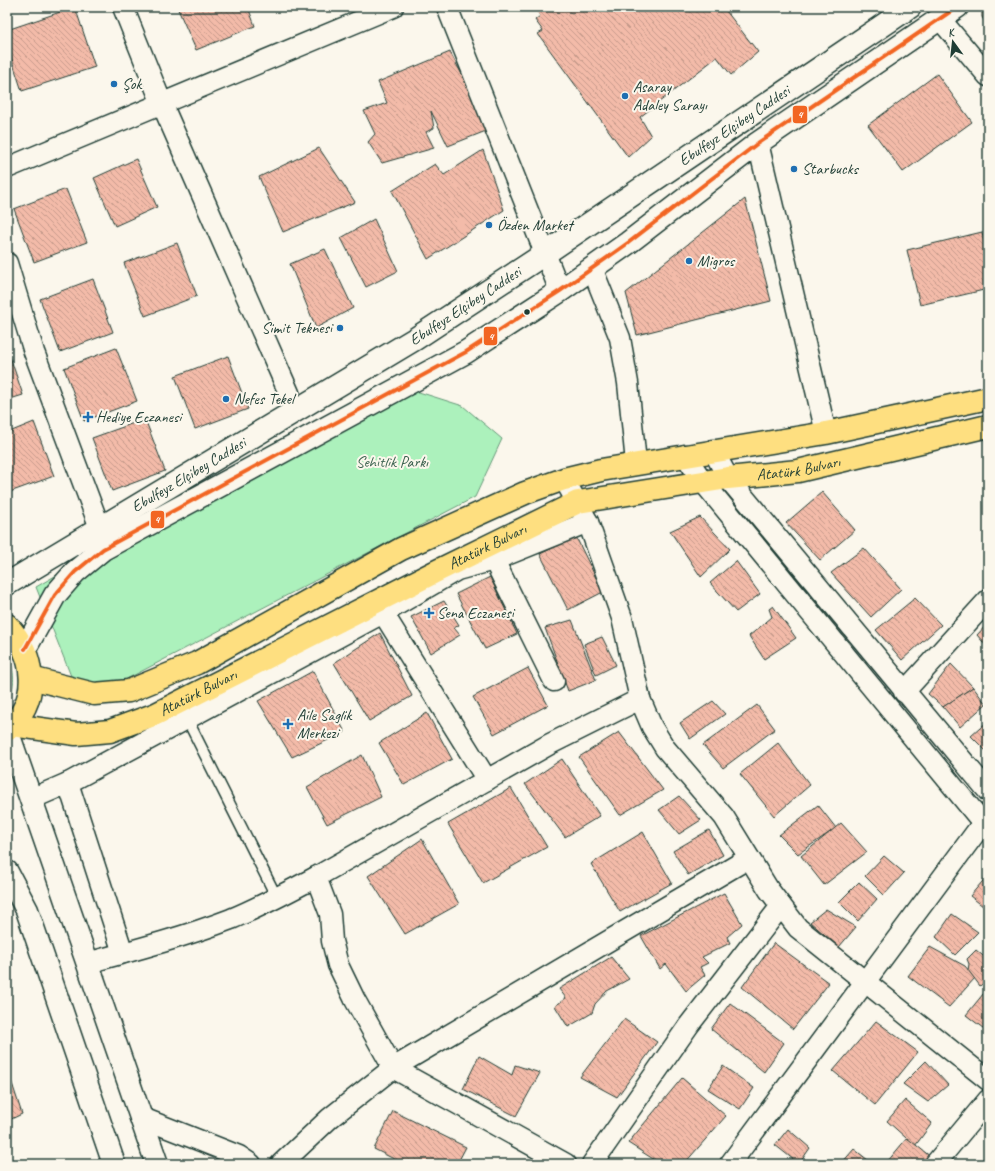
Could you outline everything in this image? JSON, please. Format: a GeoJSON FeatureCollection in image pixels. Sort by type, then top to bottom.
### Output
{"type":"FeatureCollection","features":[{"type":"Feature","properties":{"kind":"main road","name":"Ebulfeyz Elçibey Caddesi"},"geometry":{"type":"LineString","coordinates":[[7,584],[415,338],[546,253],[910,7]]}},
{"type":"Feature","properties":{"kind":"main road","name":"Ebulfeyz Elçibey Caddesi"},"geometry":{"type":"LineString","coordinates":[[25,649],[55,594],[75,572],[103,549],[466,352],[560,291],[758,143],[949,13]]}},
{"type":"Feature","properties":{"kind":"main road","name":"Atatürk Bulvarı"},"geometry":{"type":"LineString","coordinates":[[31,678],[94,694],[129,691],[197,663],[401,549],[525,493],[564,479],[601,470],[713,450],[826,433],[988,398]]}},
{"type":"Feature","properties":{"kind":"main road","name":"Atatürk Bulvarı"},"geometry":{"type":"LineString","coordinates":[[9,728],[76,734],[110,731],[156,714],[435,572],[578,502],[728,478],[798,471],[988,426]]}},
{"type":"Feature","properties":{"kind":"main road"},"geometry":{"type":"LineString","coordinates":[[7,625],[17,636],[25,649],[31,678],[30,692],[25,706],[9,728],[31,799],[157,1164]]}},
{"type":"Feature","properties":{"kind":"main road"},"geometry":{"type":"LineString","coordinates":[[7,872],[27,910],[114,1164]]}},
{"type":"Feature","properties":{"kind":"street"},"geometry":{"type":"LineString","coordinates":[[123,7],[162,104],[289,393]]}},
{"type":"Feature","properties":{"kind":"street"},"geometry":{"type":"LineString","coordinates":[[7,168],[393,7]]}},
{"type":"Feature","properties":{"kind":"street"},"geometry":{"type":"LineString","coordinates":[[447,7],[560,291]]}},
{"type":"Feature","properties":{"kind":"street"},"geometry":{"type":"LineString","coordinates":[[949,13],[988,76]]}},
{"type":"Feature","properties":{"kind":"street"},"geometry":{"type":"LineString","coordinates":[[758,143],[826,433]]}},
{"type":"Feature","properties":{"kind":"street"},"geometry":{"type":"LineString","coordinates":[[7,263],[34,352],[100,528]]}},
{"type":"Feature","properties":{"kind":"street"},"geometry":{"type":"LineString","coordinates":[[592,268],[620,338],[628,383],[636,464]]}},
{"type":"Feature","properties":{"kind":"street"},"geometry":{"type":"LineString","coordinates":[[713,450],[728,478],[904,692],[988,791]]}},
{"type":"Feature","properties":{"kind":"street"},"geometry":{"type":"LineString","coordinates":[[685,455],[703,482],[986,823],[865,982],[730,1164]]}},
{"type":"Feature","properties":{"kind":"street"},"geometry":{"type":"LineString","coordinates":[[564,479],[588,522],[622,618],[640,699],[652,727],[666,748],[724,817],[749,858],[781,906],[798,928],[988,1080]]}},
{"type":"Feature","properties":{"kind":"street"},"geometry":{"type":"LineString","coordinates":[[31,799],[68,783],[383,613],[458,570],[494,560],[588,522]]}},
{"type":"Feature","properties":{"kind":"street"},"geometry":{"type":"LineString","coordinates":[[494,560],[554,681]]}},
{"type":"Feature","properties":{"kind":"street"},"geometry":{"type":"LineString","coordinates":[[904,692],[988,600]]}},
{"type":"Feature","properties":{"kind":"street"},"geometry":{"type":"LineString","coordinates":[[383,613],[486,780]]}},
{"type":"Feature","properties":{"kind":"street"},"geometry":{"type":"LineString","coordinates":[[87,963],[178,937],[231,919],[277,898],[550,744],[640,699]]}},
{"type":"Feature","properties":{"kind":"street"},"geometry":{"type":"LineString","coordinates":[[68,783],[123,953]]}},
{"type":"Feature","properties":{"kind":"street"},"geometry":{"type":"LineString","coordinates":[[282,1164],[330,1118],[393,1068],[749,858]]}},
{"type":"Feature","properties":{"kind":"street"},"geometry":{"type":"LineString","coordinates":[[316,877],[330,914],[332,941],[338,965],[355,1000],[393,1068],[566,1164]]}},
{"type":"Feature","properties":{"kind":"street"},"geometry":{"type":"LineString","coordinates":[[592,1164],[689,1025],[781,906]]}},
{"type":"Feature","properties":{"kind":"street"},"geometry":{"type":"LineString","coordinates":[[936,1164],[988,1100]]}},
{"type":"Feature","properties":{"kind":"street"},"geometry":{"type":"LineString","coordinates":[[140,1116],[238,1156],[251,1164]]}},
{"type":"Feature","properties":{"kind":"lane"},"geometry":{"type":"LineString","coordinates":[[187,719],[277,898]]}},
{"type":"Feature","properties":{"kind":"green space","name":"Sehitlik Parkı"},"geometry":{"type":"Polygon","coordinates":[[[403,387],[463,406],[502,439],[475,497],[119,683],[78,694],[36,587],[366,396],[403,387]]]}},
{"type":"Feature","properties":{"kind":"green space"},"geometry":{"type":"Polygon","coordinates":[[[7,654],[12,666],[13,684],[7,702],[7,654]]]}},
{"type":"Feature","properties":{"kind":"building"},"geometry":{"type":"Polygon","coordinates":[[[75,7],[95,67],[22,91],[7,45],[7,30],[75,7]]]}},
{"type":"Feature","properties":{"kind":"building"},"geometry":{"type":"Polygon","coordinates":[[[177,7],[248,7],[255,26],[196,50],[177,7]]]}},
{"type":"Feature","properties":{"kind":"building","name":"Asaray Adaley Sarayı"},"geometry":{"type":"Polygon","coordinates":[[[542,7],[723,7],[758,52],[731,75],[717,57],[640,117],[651,136],[628,157],[538,34],[543,31],[535,20],[540,16],[537,11],[542,7]]]}},
{"type":"Feature","properties":{"kind":"building"},"geometry":{"type":"Polygon","coordinates":[[[982,7],[988,7],[988,28],[982,17],[982,7]]]}},
{"type":"Feature","properties":{"kind":"building"},"geometry":{"type":"Polygon","coordinates":[[[450,52],[491,129],[448,146],[431,111],[434,128],[426,132],[434,148],[382,163],[368,142],[375,134],[364,111],[387,103],[378,82],[450,52]]]}},
{"type":"Feature","properties":{"kind":"building"},"geometry":{"type":"Polygon","coordinates":[[[937,74],[972,122],[903,172],[868,125],[937,74]]]}},
{"type":"Feature","properties":{"kind":"building"},"geometry":{"type":"Polygon","coordinates":[[[319,148],[355,202],[283,232],[259,177],[319,148]]]}},
{"type":"Feature","properties":{"kind":"building"},"geometry":{"type":"Polygon","coordinates":[[[483,150],[504,210],[428,259],[392,191],[435,164],[444,175],[483,150]]]}},
{"type":"Feature","properties":{"kind":"building"},"geometry":{"type":"Polygon","coordinates":[[[136,159],[157,207],[115,226],[94,178],[136,159]]]}},
{"type":"Feature","properties":{"kind":"building"},"geometry":{"type":"Polygon","coordinates":[[[66,189],[87,242],[34,262],[14,209],[66,189]]]}},
{"type":"Feature","properties":{"kind":"building"},"geometry":{"type":"Polygon","coordinates":[[[745,199],[771,301],[637,335],[626,293],[745,199]]]}},
{"type":"Feature","properties":{"kind":"building"},"geometry":{"type":"Polygon","coordinates":[[[374,219],[398,271],[366,287],[341,238],[374,219]]]}},
{"type":"Feature","properties":{"kind":"building"},"geometry":{"type":"Polygon","coordinates":[[[982,232],[988,259],[988,289],[920,305],[907,250],[982,232]]]}},
{"type":"Feature","properties":{"kind":"building"},"geometry":{"type":"Polygon","coordinates":[[[177,243],[197,296],[145,316],[124,263],[177,243]]]}},
{"type":"Feature","properties":{"kind":"building"},"geometry":{"type":"Polygon","coordinates":[[[325,249],[353,308],[316,328],[290,264],[325,249]]]}},
{"type":"Feature","properties":{"kind":"building"},"geometry":{"type":"Polygon","coordinates":[[[93,279],[113,332],[60,352],[40,299],[93,279]]]}},
{"type":"Feature","properties":{"kind":"building"},"geometry":{"type":"Polygon","coordinates":[[[7,348],[23,395],[7,400],[7,348]]]}},
{"type":"Feature","properties":{"kind":"building"},"geometry":{"type":"Polygon","coordinates":[[[116,348],[137,401],[84,421],[64,368],[116,348]]]}},
{"type":"Feature","properties":{"kind":"building"},"geometry":{"type":"Polygon","coordinates":[[[228,356],[248,409],[195,429],[175,376],[228,356]]]}},
{"type":"Feature","properties":{"kind":"building"},"geometry":{"type":"Polygon","coordinates":[[[145,419],[165,471],[112,491],[92,438],[145,419]]]}},
{"type":"Feature","properties":{"kind":"building"},"geometry":{"type":"Polygon","coordinates":[[[34,422],[54,476],[7,493],[7,433],[34,422]]]}},
{"type":"Feature","properties":{"kind":"building"},"geometry":{"type":"Polygon","coordinates":[[[822,492],[855,530],[820,560],[786,523],[822,492]]]}},
{"type":"Feature","properties":{"kind":"building"},"geometry":{"type":"Polygon","coordinates":[[[700,517],[730,549],[701,577],[670,531],[700,517]]]}},
{"type":"Feature","properties":{"kind":"building"},"geometry":{"type":"Polygon","coordinates":[[[576,537],[603,592],[568,610],[540,554],[576,537]]]}},
{"type":"Feature","properties":{"kind":"building"},"geometry":{"type":"Polygon","coordinates":[[[864,548],[901,589],[871,617],[831,573],[864,548]]]}},
{"type":"Feature","properties":{"kind":"building"},"geometry":{"type":"Polygon","coordinates":[[[736,561],[760,594],[736,612],[710,583],[736,561]]]}},
{"type":"Feature","properties":{"kind":"building"},"geometry":{"type":"Polygon","coordinates":[[[490,577],[517,634],[485,649],[456,594],[490,577]]]}},
{"type":"Feature","properties":{"kind":"building"},"geometry":{"type":"Polygon","coordinates":[[[915,598],[941,625],[902,660],[876,630],[915,598]]]}},
{"type":"Feature","properties":{"kind":"building"},"geometry":{"type":"Polygon","coordinates":[[[444,601],[459,625],[454,628],[460,635],[431,653],[411,617],[444,601]]]}},
{"type":"Feature","properties":{"kind":"building"},"geometry":{"type":"Polygon","coordinates":[[[773,606],[796,638],[764,659],[749,636],[772,617],[769,609],[773,606]]]}},
{"type":"Feature","properties":{"kind":"building"},"geometry":{"type":"Polygon","coordinates":[[[572,620],[596,680],[568,691],[545,628],[572,620]]]}},
{"type":"Feature","properties":{"kind":"building"},"geometry":{"type":"Polygon","coordinates":[[[988,623],[988,648],[977,635],[988,623]]]}},
{"type":"Feature","properties":{"kind":"building"},"geometry":{"type":"Polygon","coordinates":[[[380,633],[412,696],[369,721],[334,663],[380,633]]]}},
{"type":"Feature","properties":{"kind":"building"},"geometry":{"type":"Polygon","coordinates":[[[602,637],[616,665],[596,675],[584,644],[602,637]]]}},
{"type":"Feature","properties":{"kind":"building"},"geometry":{"type":"Polygon","coordinates":[[[951,664],[973,687],[943,707],[928,694],[951,664]]]}},
{"type":"Feature","properties":{"kind":"building"},"geometry":{"type":"Polygon","coordinates":[[[528,668],[548,705],[494,734],[473,697],[528,668]]]}},
{"type":"Feature","properties":{"kind":"building"},"geometry":{"type":"Polygon","coordinates":[[[313,671],[345,732],[292,757],[258,701],[313,671]]]}},
{"type":"Feature","properties":{"kind":"building"},"geometry":{"type":"Polygon","coordinates":[[[973,687],[986,704],[960,727],[943,707],[973,687]]]}},
{"type":"Feature","properties":{"kind":"building"},"geometry":{"type":"Polygon","coordinates":[[[713,701],[725,714],[690,739],[680,723],[713,701]]]}},
{"type":"Feature","properties":{"kind":"building"},"geometry":{"type":"Polygon","coordinates":[[[757,705],[775,729],[723,768],[703,745],[757,705]]]}},
{"type":"Feature","properties":{"kind":"building"},"geometry":{"type":"Polygon","coordinates":[[[427,713],[452,759],[404,785],[379,743],[427,713]]]}},
{"type":"Feature","properties":{"kind":"building"},"geometry":{"type":"Polygon","coordinates":[[[988,721],[988,753],[971,736],[988,721]]]}},
{"type":"Feature","properties":{"kind":"building"},"geometry":{"type":"Polygon","coordinates":[[[619,732],[663,790],[620,815],[579,757],[619,732]]]}},
{"type":"Feature","properties":{"kind":"building"},"geometry":{"type":"Polygon","coordinates":[[[778,743],[810,785],[774,816],[740,774],[778,743]]]}},
{"type":"Feature","properties":{"kind":"building"},"geometry":{"type":"Polygon","coordinates":[[[362,755],[381,797],[327,824],[307,787],[362,755]]]}},
{"type":"Feature","properties":{"kind":"building"},"geometry":{"type":"Polygon","coordinates":[[[562,759],[600,816],[565,837],[525,784],[562,759]]]}},
{"type":"Feature","properties":{"kind":"building"},"geometry":{"type":"Polygon","coordinates":[[[511,788],[547,847],[483,883],[448,824],[511,788]]]}},
{"type":"Feature","properties":{"kind":"building"},"geometry":{"type":"Polygon","coordinates":[[[679,796],[701,820],[679,834],[659,810],[679,796]]]}},
{"type":"Feature","properties":{"kind":"building"},"geometry":{"type":"Polygon","coordinates":[[[818,805],[836,828],[798,854],[779,835],[818,805]]]}},
{"type":"Feature","properties":{"kind":"building"},"geometry":{"type":"Polygon","coordinates":[[[841,823],[867,852],[824,885],[801,856],[841,823]]]}},
{"type":"Feature","properties":{"kind":"building"},"geometry":{"type":"Polygon","coordinates":[[[709,830],[723,855],[688,875],[673,851],[709,830]]]}},
{"type":"Feature","properties":{"kind":"building"},"geometry":{"type":"Polygon","coordinates":[[[643,832],[672,883],[620,912],[591,864],[643,832]]]}},
{"type":"Feature","properties":{"kind":"building"},"geometry":{"type":"Polygon","coordinates":[[[422,839],[459,904],[405,934],[368,876],[422,839]]]}},
{"type":"Feature","properties":{"kind":"building"},"geometry":{"type":"Polygon","coordinates":[[[884,856],[904,873],[884,895],[865,876],[884,856]]]}},
{"type":"Feature","properties":{"kind":"building"},"geometry":{"type":"Polygon","coordinates":[[[988,875],[988,910],[970,896],[988,875]]]}},
{"type":"Feature","properties":{"kind":"building"},"geometry":{"type":"Polygon","coordinates":[[[859,882],[877,899],[858,921],[839,902],[859,882]]]}},
{"type":"Feature","properties":{"kind":"building"},"geometry":{"type":"Polygon","coordinates":[[[724,893],[742,924],[727,937],[730,943],[702,957],[708,963],[700,967],[705,975],[686,991],[666,964],[660,969],[641,936],[724,893]]]}},
{"type":"Feature","properties":{"kind":"building"},"geometry":{"type":"Polygon","coordinates":[[[826,909],[856,927],[839,947],[810,922],[826,909]]]}},
{"type":"Feature","properties":{"kind":"building"},"geometry":{"type":"Polygon","coordinates":[[[952,914],[978,932],[955,955],[936,937],[952,914]]]}},
{"type":"Feature","properties":{"kind":"building"},"geometry":{"type":"Polygon","coordinates":[[[774,943],[829,983],[793,1029],[742,987],[774,943]]]}},
{"type":"Feature","properties":{"kind":"building"},"geometry":{"type":"Polygon","coordinates":[[[930,947],[965,966],[975,978],[949,1007],[908,976],[930,947]]]}},
{"type":"Feature","properties":{"kind":"building"},"geometry":{"type":"Polygon","coordinates":[[[976,950],[988,960],[988,979],[980,986],[968,970],[969,964],[967,959],[976,950]]]}},
{"type":"Feature","properties":{"kind":"building"},"geometry":{"type":"Polygon","coordinates":[[[611,957],[629,979],[607,991],[595,1004],[592,1013],[568,1027],[555,1006],[566,998],[559,989],[611,957]]]}},
{"type":"Feature","properties":{"kind":"building"},"geometry":{"type":"Polygon","coordinates":[[[988,988],[988,1032],[966,1015],[988,988]]]}},
{"type":"Feature","properties":{"kind":"building"},"geometry":{"type":"Polygon","coordinates":[[[730,1003],[784,1043],[764,1072],[711,1029],[730,1003]]]}},
{"type":"Feature","properties":{"kind":"building"},"geometry":{"type":"Polygon","coordinates":[[[624,1019],[657,1042],[617,1097],[580,1077],[624,1019]]]}},
{"type":"Feature","properties":{"kind":"building"},"geometry":{"type":"Polygon","coordinates":[[[876,1021],[918,1052],[875,1105],[833,1071],[876,1021]]]}},
{"type":"Feature","properties":{"kind":"building"},"geometry":{"type":"Polygon","coordinates":[[[479,1056],[512,1075],[515,1065],[540,1073],[516,1116],[463,1089],[479,1056]]]}},
{"type":"Feature","properties":{"kind":"building"},"geometry":{"type":"Polygon","coordinates":[[[926,1061],[948,1085],[928,1102],[903,1084],[926,1061]]]}},
{"type":"Feature","properties":{"kind":"building"},"geometry":{"type":"Polygon","coordinates":[[[723,1066],[754,1088],[740,1109],[708,1089],[723,1066]]]}},
{"type":"Feature","properties":{"kind":"building"},"geometry":{"type":"Polygon","coordinates":[[[7,1068],[22,1114],[7,1121],[7,1068]]]}},
{"type":"Feature","properties":{"kind":"building"},"geometry":{"type":"Polygon","coordinates":[[[682,1078],[726,1116],[684,1164],[661,1164],[628,1143],[682,1078]]]}},
{"type":"Feature","properties":{"kind":"building"},"geometry":{"type":"Polygon","coordinates":[[[905,1100],[932,1123],[915,1146],[887,1121],[905,1100]]]}},
{"type":"Feature","properties":{"kind":"building"},"geometry":{"type":"Polygon","coordinates":[[[393,1111],[466,1147],[457,1164],[404,1164],[374,1149],[393,1111]]]}},
{"type":"Feature","properties":{"kind":"building"},"geometry":{"type":"Polygon","coordinates":[[[788,1129],[810,1148],[799,1164],[775,1145],[788,1129]]]}},
{"type":"Feature","properties":{"kind":"building"},"geometry":{"type":"Polygon","coordinates":[[[907,1138],[931,1157],[925,1164],[890,1164],[887,1162],[907,1138]]]}},
{"type":"Feature","properties":{"kind":"building"},"geometry":{"type":"Polygon","coordinates":[[[854,1149],[873,1164],[841,1164],[854,1149]]]}},
{"type":"Feature","properties":{"kind":"transit line","name":"4"},"geometry":{"type":"LineString","coordinates":[[25,649],[55,595],[75,572],[103,549],[466,352],[560,291],[628,243],[758,143],[957,7]]}},
{"type":"Feature","properties":{"kind":"place","name":"Şok"},"geometry":{"type":"Point","coordinates":[114,84]}},
{"type":"Feature","properties":{"kind":"place","name":"Asaray Adaley Sarayı"},"geometry":{"type":"Point","coordinates":[625,96]}},
{"type":"Feature","properties":{"kind":"place","name":"Starbucks"},"geometry":{"type":"Point","coordinates":[794,169]}},
{"type":"Feature","properties":{"kind":"place","name":"Özden Market"},"geometry":{"type":"Point","coordinates":[489,225]}},
{"type":"Feature","properties":{"kind":"place","name":"Migros"},"geometry":{"type":"Point","coordinates":[689,261]}},
{"type":"Feature","properties":{"kind":"place","name":"Simit Teknesi"},"geometry":{"type":"Point","coordinates":[340,328]}},
{"type":"Feature","properties":{"kind":"place","name":"Nefes Tekel"},"geometry":{"type":"Point","coordinates":[226,399]}},
{"type":"Feature","properties":{"kind":"place","name":"Hediye Eczanesi"},"geometry":{"type":"Point","coordinates":[88,417]}},
{"type":"Feature","properties":{"kind":"place","name":"Sena Eczanesi"},"geometry":{"type":"Point","coordinates":[429,613]}},
{"type":"Feature","properties":{"kind":"place","name":"Aile Saglik Merkezi"},"geometry":{"type":"Point","coordinates":[288,724]}}]}
